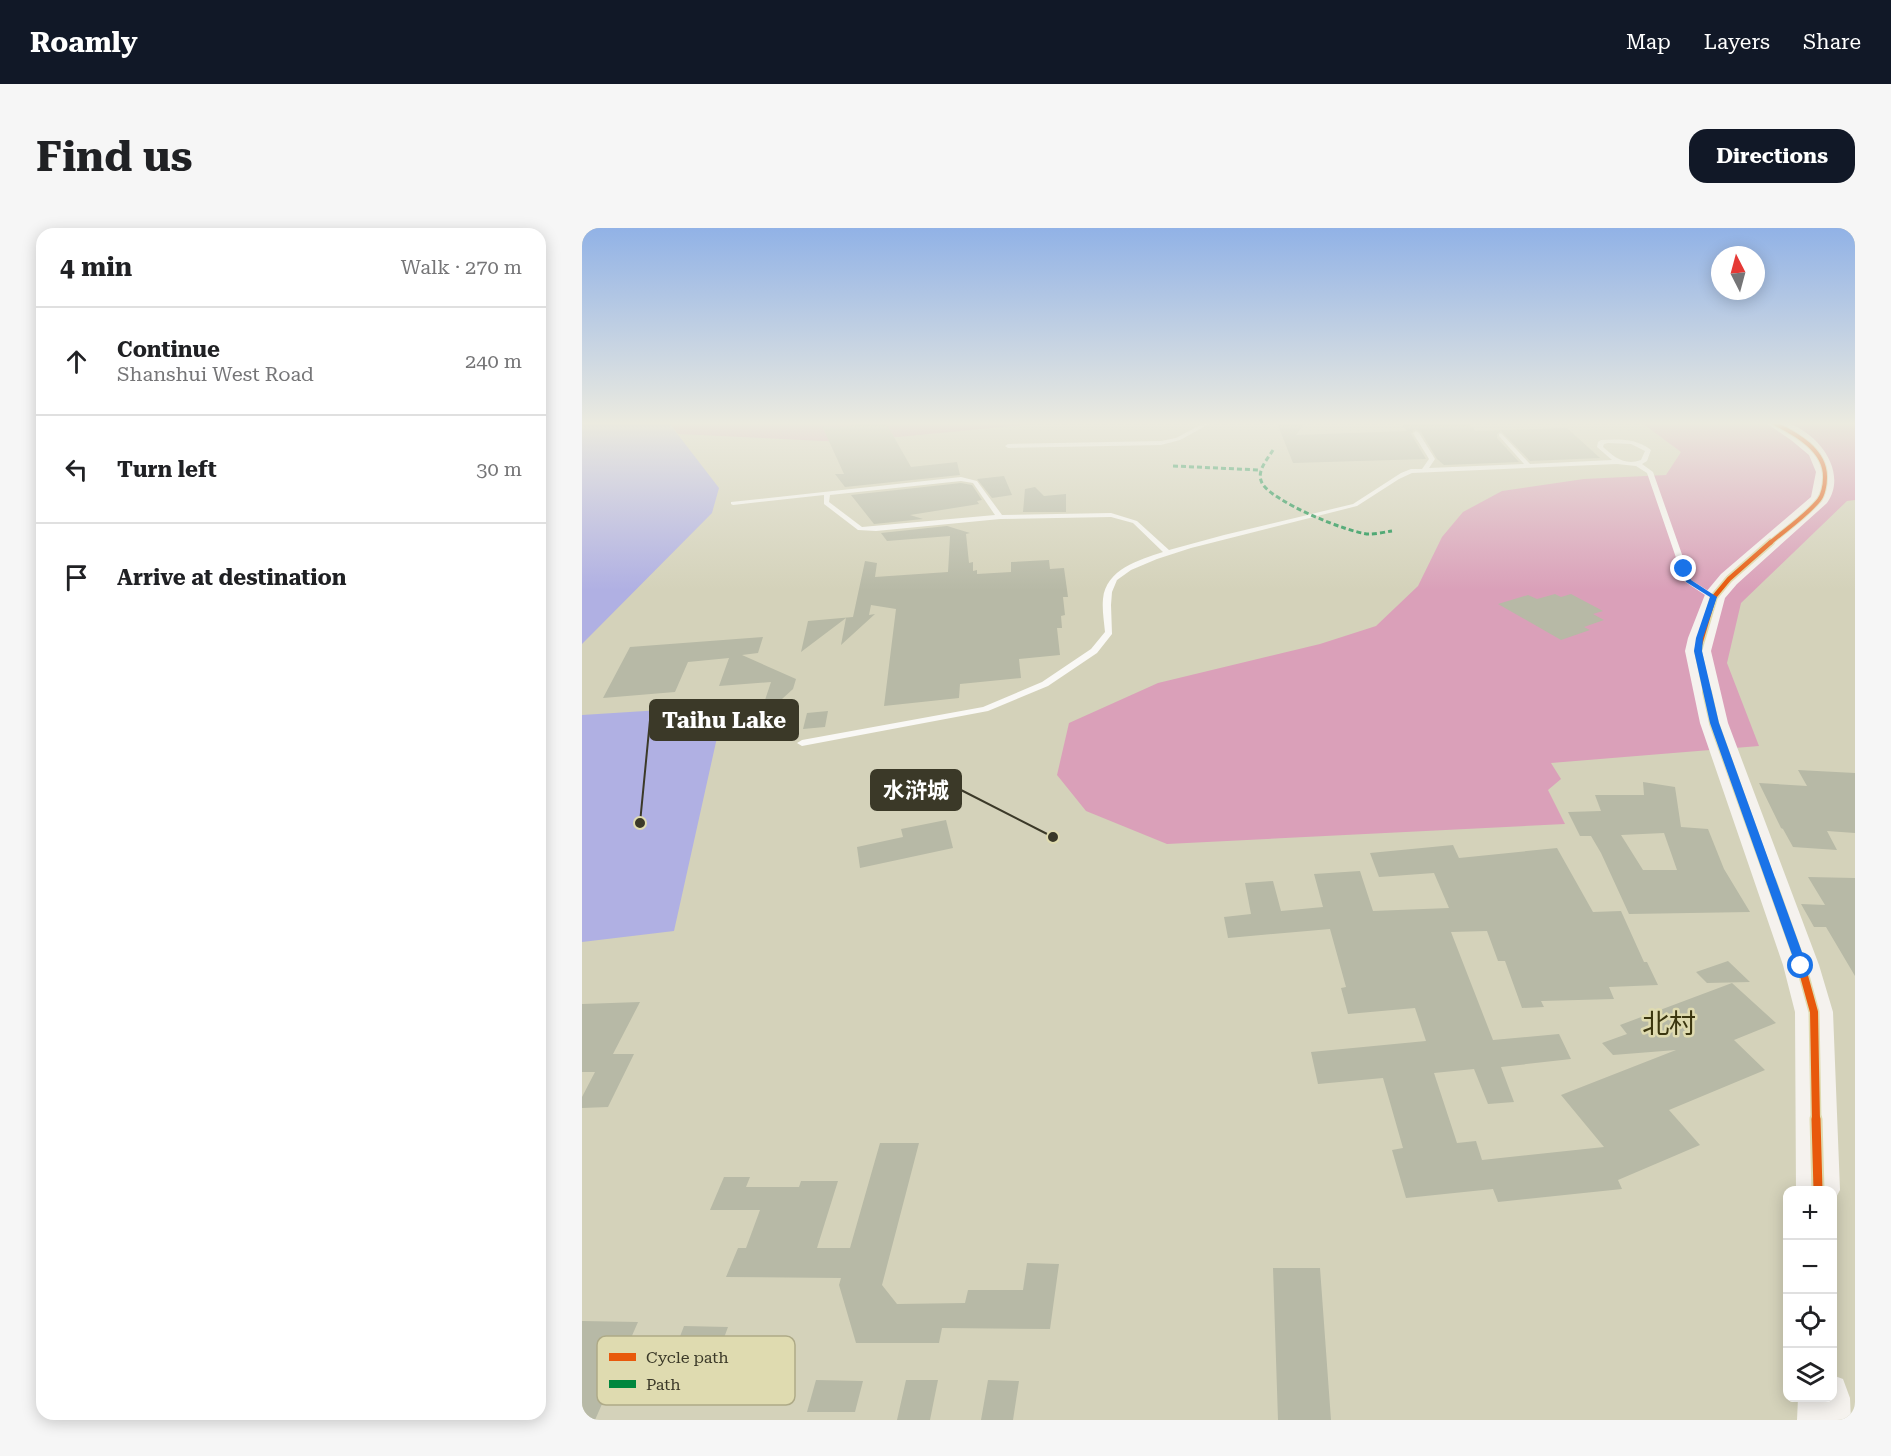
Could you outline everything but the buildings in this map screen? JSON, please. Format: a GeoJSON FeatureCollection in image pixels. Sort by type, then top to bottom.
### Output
{"type":"FeatureCollection","features":[{"type":"Feature","properties":{"kind":"street"},"geometry":{"type":"LineString","coordinates":[[1818,1186],[1814,1012],[1801,966],[1714,723],[1698,651],[1714,597],[1729,579],[1820,499],[1826,487],[1825,479]]}},
{"type":"Feature","properties":{"kind":"street"},"geometry":{"type":"LineString","coordinates":[[1824,1402],[1824,1420]]}},
{"type":"Feature","properties":{"kind":"lane"},"geometry":{"type":"LineString","coordinates":[[733,503],[961,479],[975,482],[1000,518]]}},
{"type":"Feature","properties":{"kind":"lane"},"geometry":{"type":"LineString","coordinates":[[802,743],[985,709],[1045,684],[1094,651],[1109,632],[1106,592],[1115,577],[1136,563],[1167,552],[1355,505],[1396,479]]}},
{"type":"Feature","properties":{"kind":"lane"},"geometry":{"type":"LineString","coordinates":[[1652,479],[1688,581],[1714,597]]}},
{"type":"Feature","properties":{"kind":"lane"},"geometry":{"type":"LineString","coordinates":[[826,494],[826,503],[860,529],[1000,518],[1112,515],[1135,522],[1167,552]]}},
{"type":"Feature","properties":{"kind":"shaded area"},"geometry":{"type":"Polygon","coordinates":[[[1584,479],[1855,479],[1855,500],[1847,501],[1741,603],[1727,663],[1759,746],[1551,763],[1561,779],[1548,790],[1565,824],[1167,844],[1086,811],[1057,775],[1069,723],[1158,683],[1320,644],[1376,626],[1418,586],[1442,537],[1463,512],[1502,491],[1584,479]]]}},
{"type":"Feature","properties":{"kind":"water"},"geometry":{"type":"Polygon","coordinates":[[[582,479],[712,479],[719,488],[712,513],[582,644],[582,479]]]}},
{"type":"Feature","properties":{"kind":"water"},"geometry":{"type":"Polygon","coordinates":[[[724,706],[674,931],[582,942],[582,715],[724,706]]]}},
{"type":"Feature","properties":{"kind":"marked path"},"geometry":{"type":"LineString","coordinates":[[1261,479],[1272,495],[1342,529],[1369,534],[1392,531]]}},
{"type":"Feature","properties":{"kind":"cycle path"},"geometry":{"type":"LineString","coordinates":[[1818,1186],[1814,1012],[1801,965],[1714,723],[1698,651],[1714,597],[1729,579],[1820,499],[1825,479]]}},
{"type":"Feature","properties":{"kind":"place","name":"Taihu Lake"},"geometry":{"type":"Point","coordinates":[640,823]}},
{"type":"Feature","properties":{"kind":"place","name":"水浒城"},"geometry":{"type":"Point","coordinates":[1053,837]}},
{"type":"Feature","properties":{"kind":"district","name":"北村"},"geometry":{"type":"Point","coordinates":[1669,1024]}},
{"type":"Feature","properties":{"kind":"route"},"geometry":{"type":"LineString","coordinates":[[1684,569],[1688,581],[1714,597],[1698,651],[1714,723],[1801,966]]}}]}
